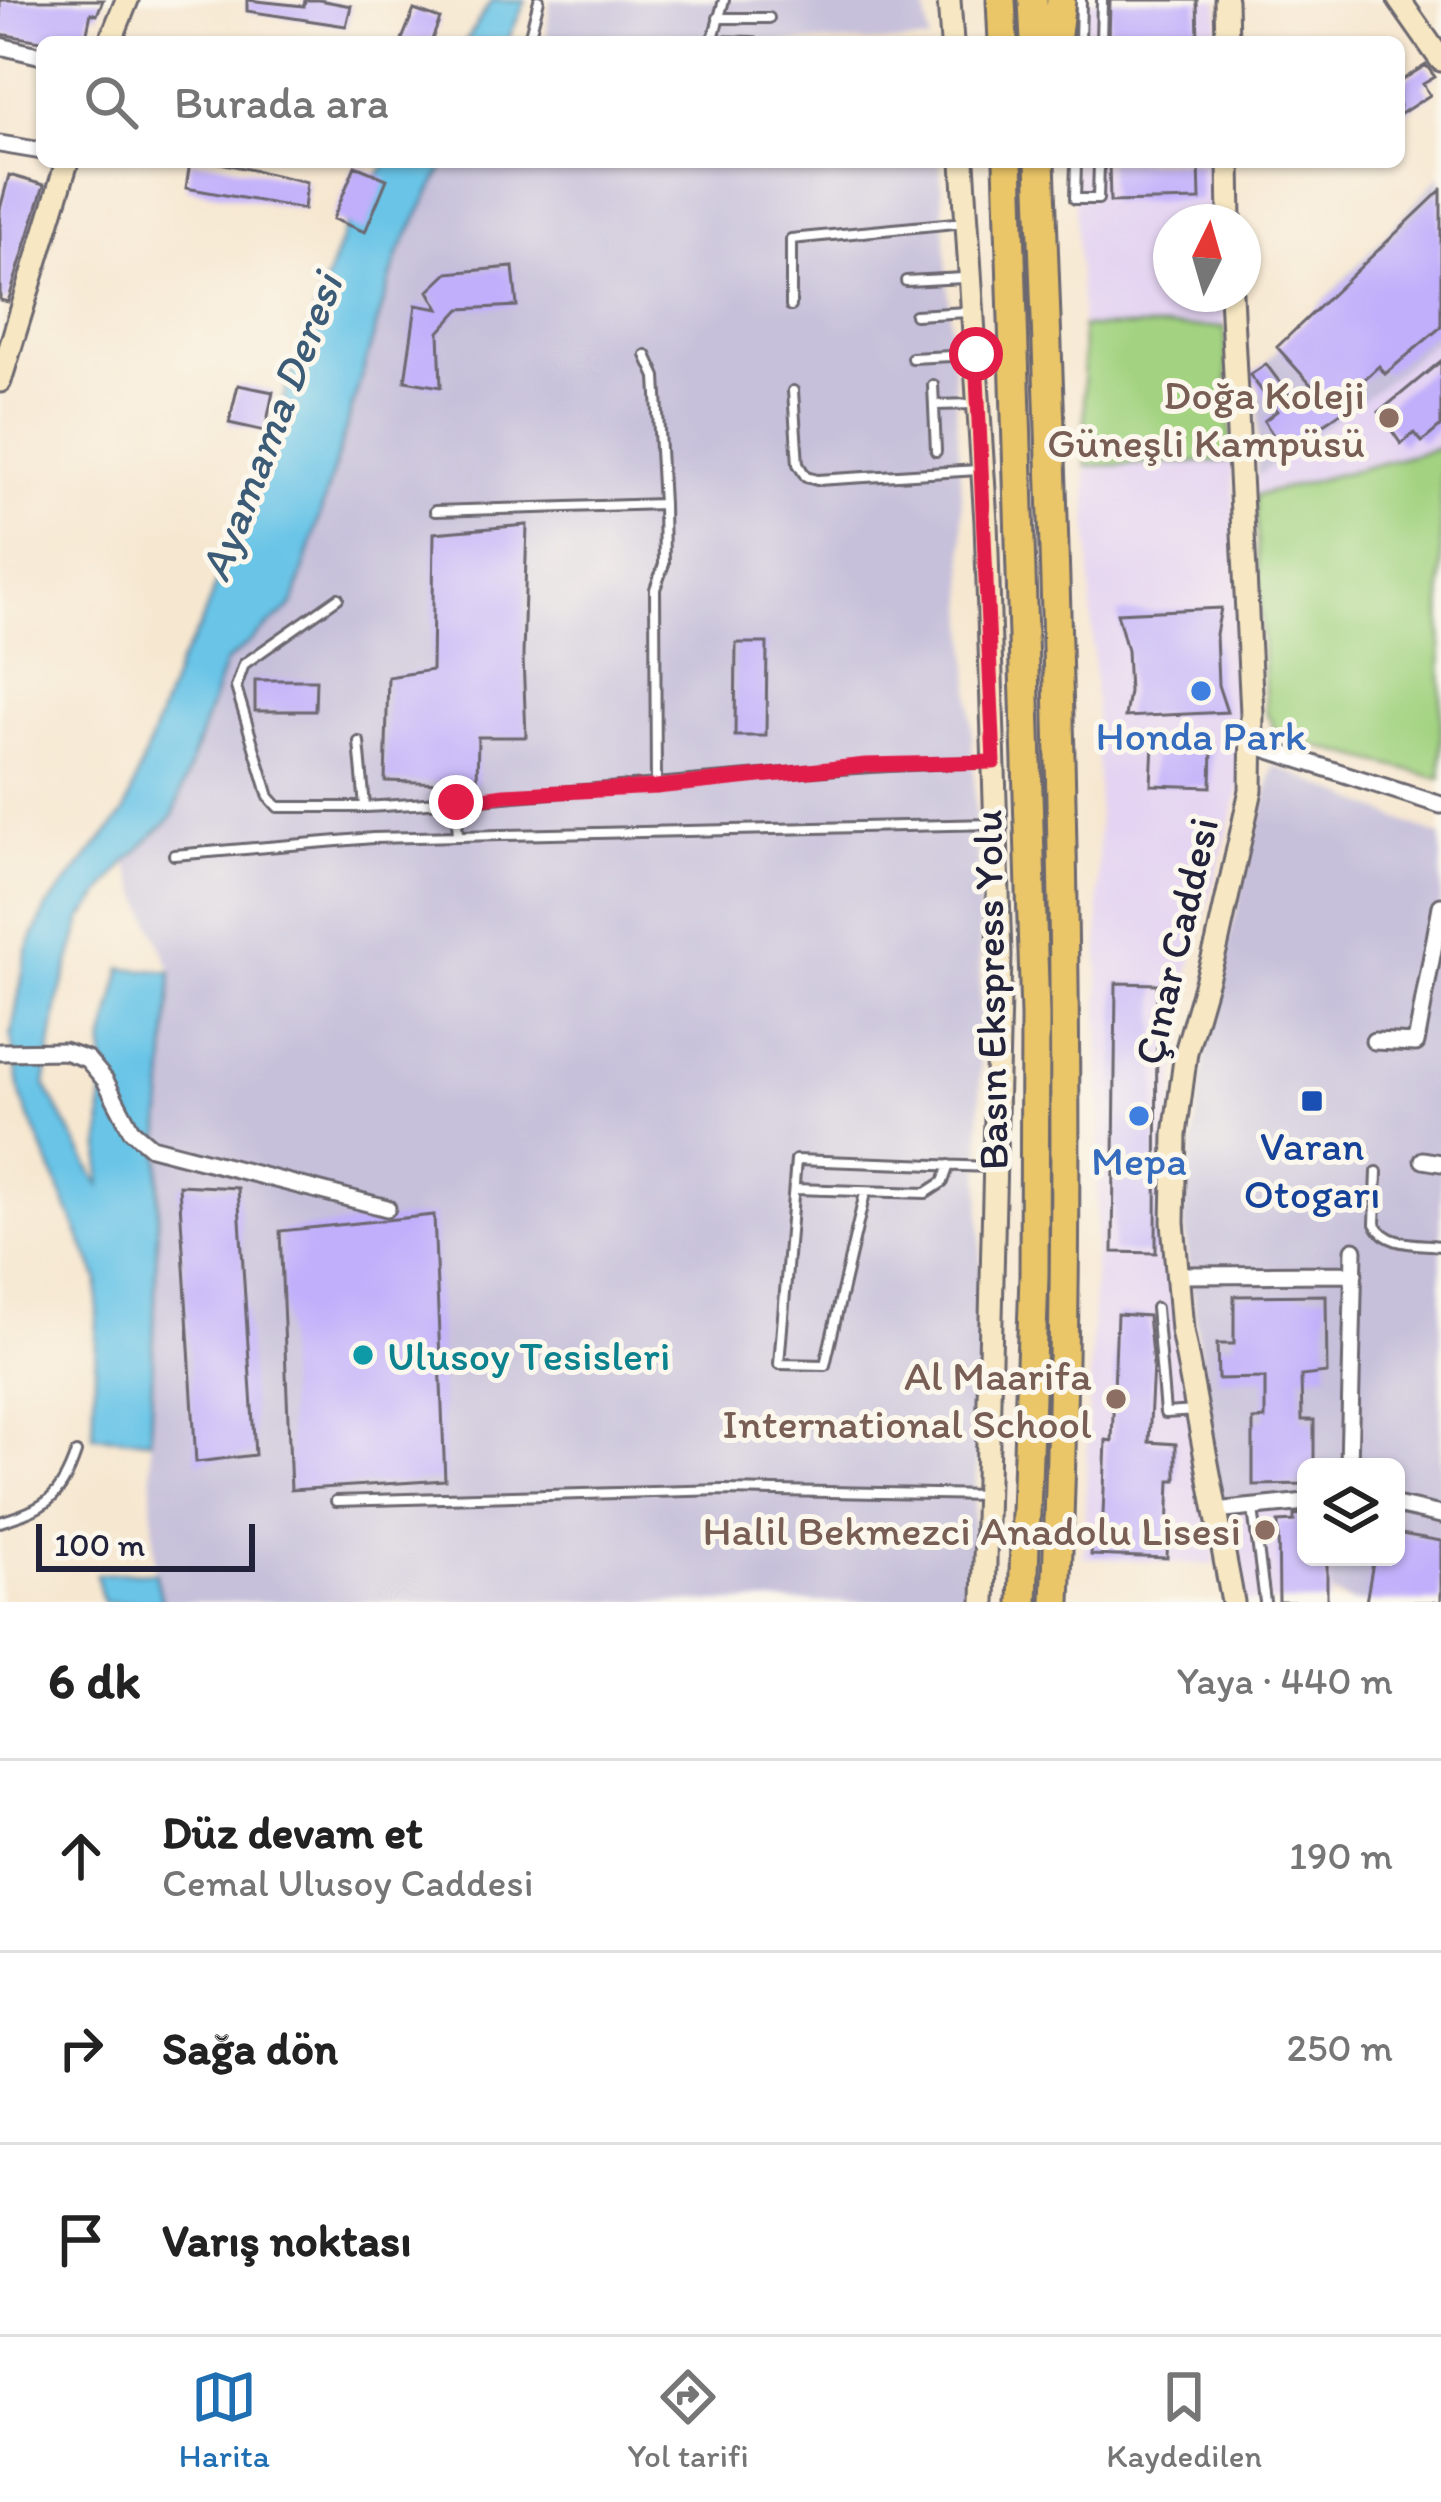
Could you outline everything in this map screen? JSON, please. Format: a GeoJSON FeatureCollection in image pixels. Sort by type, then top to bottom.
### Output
{"type":"FeatureCollection","features":[{"type":"Feature","properties":{"kind":"highway"},"geometry":{"type":"LineString","coordinates":[[983,0],[985,36]]}},
{"type":"Feature","properties":{"kind":"highway"},"geometry":{"type":"LineString","coordinates":[[1001,0],[1004,36]]}},
{"type":"Feature","properties":{"kind":"highway"},"geometry":{"type":"LineString","coordinates":[[1033,0],[1035,36]]}},
{"type":"Feature","properties":{"kind":"highway"},"geometry":{"type":"LineString","coordinates":[[1055,36],[1058,0]]}},
{"type":"Feature","properties":{"kind":"highway"},"geometry":{"type":"LineString","coordinates":[[993,168],[1011,268]]}},
{"type":"Feature","properties":{"kind":"highway","name":"Basın Ekspress Yolu"},"geometry":{"type":"LineString","coordinates":[[1007,168],[1028,690],[1035,1035],[1034,1275],[1023,1602]]}},
{"type":"Feature","properties":{"kind":"highway","name":"Basın Ekspress Yolu"},"geometry":{"type":"LineString","coordinates":[[1040,168],[1062,768],[1067,1054],[1055,1602]]}},
{"type":"Feature","properties":{"kind":"highway"},"geometry":{"type":"LineString","coordinates":[[1046,334],[1054,303],[1054,168]]}},
{"type":"Feature","properties":{"kind":"main road"},"geometry":{"type":"LineString","coordinates":[[113,36],[128,0]]}},
{"type":"Feature","properties":{"kind":"main road"},"geometry":{"type":"LineString","coordinates":[[949,0],[952,36]]}},
{"type":"Feature","properties":{"kind":"main road"},"geometry":{"type":"LineString","coordinates":[[1226,0],[1227,36]]}},
{"type":"Feature","properties":{"kind":"main road"},"geometry":{"type":"LineString","coordinates":[[1399,0],[1441,60]]}},
{"type":"Feature","properties":{"kind":"main road"},"geometry":{"type":"LineString","coordinates":[[0,381],[10,311],[65,168]]}},
{"type":"Feature","properties":{"kind":"main road"},"geometry":{"type":"LineString","coordinates":[[963,168],[979,404],[1000,955],[984,1602]]}},
{"type":"Feature","properties":{"kind":"main road"},"geometry":{"type":"LineString","coordinates":[[1229,168],[1230,204]]}},
{"type":"Feature","properties":{"kind":"main road","name":"Çınar Caddesi"},"geometry":{"type":"LineString","coordinates":[[1233,312],[1251,790],[1183,1073],[1175,1135],[1173,1222],[1182,1330],[1233,1602]]}},
{"type":"Feature","properties":{"kind":"street"},"geometry":{"type":"LineString","coordinates":[[0,46],[36,55]]}},
{"type":"Feature","properties":{"kind":"street"},"geometry":{"type":"LineString","coordinates":[[0,144],[36,150]]}},
{"type":"Feature","properties":{"kind":"street"},"geometry":{"type":"LineString","coordinates":[[1251,745],[1441,805]]}},
{"type":"Feature","properties":{"kind":"street"},"geometry":{"type":"LineString","coordinates":[[1374,1041],[1416,1043],[1441,906]]}},
{"type":"Feature","properties":{"kind":"street"},"geometry":{"type":"LineString","coordinates":[[2,1052],[64,1051],[87,1058],[105,1080],[131,1130],[151,1148],[387,1208]]}},
{"type":"Feature","properties":{"kind":"street"},"geometry":{"type":"LineString","coordinates":[[1349,1458],[1354,1250]]}},
{"type":"Feature","properties":{"kind":"street"},"geometry":{"type":"LineString","coordinates":[[1178,1275],[1354,1274]]}},
{"type":"Feature","properties":{"kind":"street"},"geometry":{"type":"LineString","coordinates":[[1215,1510],[1297,1503]]}},
{"type":"Feature","properties":{"kind":"street"},"geometry":{"type":"LineString","coordinates":[[1405,1507],[1441,1515]]}},
{"type":"Feature","properties":{"kind":"lane"},"geometry":{"type":"LineString","coordinates":[[529,36],[538,0]]}},
{"type":"Feature","properties":{"kind":"lane"},"geometry":{"type":"LineString","coordinates":[[714,36],[724,0]]}},
{"type":"Feature","properties":{"kind":"lane"},"geometry":{"type":"LineString","coordinates":[[1079,36],[1081,0]]}},
{"type":"Feature","properties":{"kind":"lane"},"geometry":{"type":"LineString","coordinates":[[1101,36],[1102,0]]}},
{"type":"Feature","properties":{"kind":"lane"},"geometry":{"type":"LineString","coordinates":[[718,18],[769,18]]}},
{"type":"Feature","properties":{"kind":"lane"},"geometry":{"type":"LineString","coordinates":[[1076,168],[1075,199],[1098,199],[1099,168]]}},
{"type":"Feature","properties":{"kind":"lane"},"geometry":{"type":"LineString","coordinates":[[791,306],[791,239],[967,222]]}},
{"type":"Feature","properties":{"kind":"lane"},"geometry":{"type":"LineString","coordinates":[[906,281],[971,278]]}},
{"type":"Feature","properties":{"kind":"lane"},"geometry":{"type":"LineString","coordinates":[[915,315],[973,311]]}},
{"type":"Feature","properties":{"kind":"lane"},"geometry":{"type":"LineString","coordinates":[[913,358],[976,354]]}},
{"type":"Feature","properties":{"kind":"lane"},"geometry":{"type":"LineString","coordinates":[[646,355],[656,377],[663,503],[664,564],[655,589],[656,787]]}},
{"type":"Feature","properties":{"kind":"lane"},"geometry":{"type":"LineString","coordinates":[[933,385],[936,452]]}},
{"type":"Feature","properties":{"kind":"lane"},"geometry":{"type":"LineString","coordinates":[[794,391],[798,464],[806,478],[982,470]]}},
{"type":"Feature","properties":{"kind":"lane"},"geometry":{"type":"LineString","coordinates":[[934,405],[979,404]]}},
{"type":"Feature","properties":{"kind":"lane"},"geometry":{"type":"LineString","coordinates":[[435,511],[663,503]]}},
{"type":"Feature","properties":{"kind":"lane"},"geometry":{"type":"LineString","coordinates":[[338,598],[244,664],[236,688],[269,797],[278,807],[456,802],[866,765],[994,762]]}},
{"type":"Feature","properties":{"kind":"lane"},"geometry":{"type":"LineString","coordinates":[[359,742],[365,807]]}},
{"type":"Feature","properties":{"kind":"lane"},"geometry":{"type":"LineString","coordinates":[[456,802],[458,836]]}},
{"type":"Feature","properties":{"kind":"lane"},"geometry":{"type":"LineString","coordinates":[[174,855],[373,838],[995,824]]}},
{"type":"Feature","properties":{"kind":"lane"},"geometry":{"type":"LineString","coordinates":[[865,1193],[825,1365],[779,1364],[796,1160],[997,1167]]}},
{"type":"Feature","properties":{"kind":"lane"},"geometry":{"type":"LineString","coordinates":[[794,1189],[926,1193],[944,1182],[949,1165]]}},
{"type":"Feature","properties":{"kind":"lane"},"geometry":{"type":"LineString","coordinates":[[1377,1172],[1375,1224],[1382,1235],[1441,1246]]}},
{"type":"Feature","properties":{"kind":"lane"},"geometry":{"type":"LineString","coordinates":[[1156,1308],[1166,1413],[1198,1410]]}},
{"type":"Feature","properties":{"kind":"lane"},"geometry":{"type":"LineString","coordinates":[[0,1522],[39,1510],[53,1499],[76,1454]]}},
{"type":"Feature","properties":{"kind":"lane"},"geometry":{"type":"LineString","coordinates":[[336,1501],[723,1490],[988,1495]]}},
{"type":"Feature","properties":{"kind":"lane"},"geometry":{"type":"LineString","coordinates":[[1253,1507],[1265,1602]]}},
{"type":"Feature","properties":{"kind":"shaded area"},"geometry":{"type":"Polygon","coordinates":[[[550,0],[924,0],[929,36],[547,36],[550,0]]]}},
{"type":"Feature","properties":{"kind":"shaded area"},"geometry":{"type":"Polygon","coordinates":[[[1076,0],[1218,0],[1219,36],[1074,36],[1076,0]]]}},
{"type":"Feature","properties":{"kind":"shaded area"},"geometry":{"type":"Polygon","coordinates":[[[443,168],[940,168],[962,506],[980,917],[981,1402],[968,1602],[162,1602],[155,1572],[150,1440],[161,1125],[172,972],[126,862],[173,816],[225,663],[293,605],[399,254],[443,168]]]}},
{"type":"Feature","properties":{"kind":"shaded area"},"geometry":{"type":"Polygon","coordinates":[[[1072,168],[1222,168],[1223,204],[1153,204],[1153,312],[1225,312],[1225,327],[1082,327],[1072,168]]]}},
{"type":"Feature","properties":{"kind":"shaded area"},"geometry":{"type":"Polygon","coordinates":[[[1441,175],[1441,336],[1256,477],[1260,369],[1441,175]]]}},
{"type":"Feature","properties":{"kind":"shaded area","name":"Doğa Koleji Güneşli Kampüsü"},"geometry":{"type":"Polygon","coordinates":[[[1441,336],[1441,448],[1255,496],[1256,477],[1441,336]]]}},
{"type":"Feature","properties":{"kind":"shaded area"},"geometry":{"type":"Polygon","coordinates":[[[1232,461],[1245,769],[1182,998],[1166,1218],[1216,1565],[1083,1558],[1100,1128],[1098,784],[1086,466],[1232,461]]]}},
{"type":"Feature","properties":{"kind":"shaded area"},"geometry":{"type":"Polygon","coordinates":[[[1274,765],[1441,837],[1441,1602],[1352,1602],[1331,1594],[1329,1566],[1405,1566],[1405,1458],[1297,1458],[1297,1500],[1218,1502],[1183,1216],[1212,1005],[1274,765]]]}},
{"type":"Feature","properties":{"kind":"shaded area","name":"Halil Bekmezci Anadolu Lisesi"},"geometry":{"type":"Polygon","coordinates":[[[1297,1500],[1297,1566],[1329,1566],[1331,1602],[1241,1602],[1218,1502],[1297,1500]]]}},
{"type":"Feature","properties":{"kind":"green space"},"geometry":{"type":"Polygon","coordinates":[[[1082,327],[1225,327],[1232,461],[1086,466],[1082,327]]]}},
{"type":"Feature","properties":{"kind":"green space"},"geometry":{"type":"Polygon","coordinates":[[[1441,448],[1441,779],[1278,736],[1266,712],[1255,496],[1441,448]]]}},
{"type":"Feature","properties":{"kind":"water"},"geometry":{"type":"Polygon","coordinates":[[[492,0],[526,0],[510,36],[469,36],[492,0]]]}},
{"type":"Feature","properties":{"kind":"water"},"geometry":{"type":"Polygon","coordinates":[[[383,168],[443,168],[398,254],[293,605],[225,663],[173,816],[126,862],[82,919],[58,1002],[45,1085],[100,1186],[104,1040],[122,968],[172,972],[161,1125],[150,1440],[93,1436],[98,1280],[21,1097],[11,1037],[27,951],[46,908],[124,813],[179,663],[200,627],[346,226],[383,168]]]}},
{"type":"Feature","properties":{"kind":"water"},"geometry":{"type":"Polygon","coordinates":[[[155,1572],[162,1602],[103,1602],[96,1574],[155,1572]]]}},
{"type":"Feature","properties":{"kind":"building"},"geometry":{"type":"Polygon","coordinates":[[[0,0],[103,0],[97,15],[91,13],[86,36],[36,36],[36,40],[0,34],[0,0]]]}},
{"type":"Feature","properties":{"kind":"building"},"geometry":{"type":"Polygon","coordinates":[[[247,0],[304,6],[305,0],[319,0],[351,6],[346,26],[247,11],[247,0]]]}},
{"type":"Feature","properties":{"kind":"building"},"geometry":{"type":"Polygon","coordinates":[[[1110,0],[1197,0],[1198,36],[1109,36],[1110,0]]]}},
{"type":"Feature","properties":{"kind":"building"},"geometry":{"type":"Polygon","coordinates":[[[414,10],[440,19],[433,36],[403,36],[414,10]]]}},
{"type":"Feature","properties":{"kind":"building"},"geometry":{"type":"Polygon","coordinates":[[[1426,65],[1435,77],[1423,84],[1430,95],[1405,111],[1405,78],[1426,65]]]}},
{"type":"Feature","properties":{"kind":"building"},"geometry":{"type":"Polygon","coordinates":[[[189,168],[243,168],[307,182],[304,209],[186,188],[189,168]]]}},
{"type":"Feature","properties":{"kind":"building"},"geometry":{"type":"Polygon","coordinates":[[[354,168],[387,179],[365,232],[333,219],[354,168]]]}},
{"type":"Feature","properties":{"kind":"building"},"geometry":{"type":"Polygon","coordinates":[[[1109,168],[1199,168],[1200,200],[1110,202],[1109,168]]]}},
{"type":"Feature","properties":{"kind":"building"},"geometry":{"type":"Polygon","coordinates":[[[9,175],[44,185],[8,302],[0,300],[0,209],[9,175]]]}},
{"type":"Feature","properties":{"kind":"building"},"geometry":{"type":"Polygon","coordinates":[[[1441,190],[1441,327],[1385,374],[1379,366],[1356,387],[1363,397],[1278,455],[1269,442],[1275,438],[1264,421],[1277,411],[1250,375],[1266,364],[1293,400],[1313,387],[1277,347],[1441,190]]]}},
{"type":"Feature","properties":{"kind":"building"},"geometry":{"type":"Polygon","coordinates":[[[513,267],[517,306],[460,309],[439,332],[441,387],[405,381],[416,305],[439,309],[429,291],[448,273],[513,267]]]}},
{"type":"Feature","properties":{"kind":"building"},"geometry":{"type":"Polygon","coordinates":[[[1441,361],[1441,426],[1422,442],[1414,433],[1401,444],[1379,412],[1441,361]]]}},
{"type":"Feature","properties":{"kind":"building"},"geometry":{"type":"Polygon","coordinates":[[[238,385],[273,392],[265,431],[229,423],[238,385]]]}},
{"type":"Feature","properties":{"kind":"building"},"geometry":{"type":"Polygon","coordinates":[[[527,525],[526,737],[478,737],[477,784],[385,781],[388,677],[432,670],[434,533],[527,525]]]}},
{"type":"Feature","properties":{"kind":"building"},"geometry":{"type":"Polygon","coordinates":[[[1221,608],[1216,634],[1218,685],[1227,712],[1125,717],[1127,650],[1117,613],[1221,608]]]}},
{"type":"Feature","properties":{"kind":"building"},"geometry":{"type":"Polygon","coordinates":[[[736,643],[767,643],[766,736],[735,736],[736,643]]]}},
{"type":"Feature","properties":{"kind":"building"},"geometry":{"type":"Polygon","coordinates":[[[255,680],[316,680],[315,711],[255,711],[255,680]]]}},
{"type":"Feature","properties":{"kind":"building"},"geometry":{"type":"Polygon","coordinates":[[[1153,743],[1212,745],[1211,787],[1151,785],[1153,743]]]}},
{"type":"Feature","properties":{"kind":"building"},"geometry":{"type":"Polygon","coordinates":[[[1116,983],[1157,984],[1156,1253],[1113,1252],[1116,983]]]}},
{"type":"Feature","properties":{"kind":"building"},"geometry":{"type":"Polygon","coordinates":[[[179,1185],[238,1188],[255,1455],[196,1462],[179,1185]]]}},
{"type":"Feature","properties":{"kind":"building","name":"Ulusoy Tesisleri"},"geometry":{"type":"Polygon","coordinates":[[[434,1215],[445,1480],[291,1490],[280,1231],[434,1215]]]}},
{"type":"Feature","properties":{"kind":"building"},"geometry":{"type":"Polygon","coordinates":[[[1326,1295],[1327,1373],[1301,1376],[1302,1420],[1314,1420],[1314,1458],[1297,1458],[1297,1484],[1253,1485],[1253,1420],[1265,1419],[1265,1378],[1218,1379],[1217,1344],[1234,1344],[1234,1296],[1326,1295]]]}},
{"type":"Feature","properties":{"kind":"building"},"geometry":{"type":"Polygon","coordinates":[[[1117,1314],[1148,1316],[1153,1365],[1149,1442],[1176,1444],[1167,1558],[1091,1555],[1092,1539],[1102,1540],[1117,1314]]]}},
{"type":"Feature","properties":{"kind":"building"},"geometry":{"type":"Polygon","coordinates":[[[1294,1515],[1297,1566],[1327,1566],[1327,1602],[1279,1602],[1278,1522],[1294,1521],[1294,1515]]]}},
{"type":"Feature","properties":{"kind":"building"},"geometry":{"type":"Polygon","coordinates":[[[1405,1535],[1441,1541],[1441,1602],[1366,1602],[1372,1566],[1405,1566],[1405,1535]]]}},
{"type":"Feature","properties":{"kind":"place","name":"Doğa Koleji Güneşli Kampüsü"},"geometry":{"type":"Point","coordinates":[1389,418]}},
{"type":"Feature","properties":{"kind":"place","name":"Honda Park"},"geometry":{"type":"Point","coordinates":[1201,691]}},
{"type":"Feature","properties":{"kind":"place","name":"Varan Otogarı"},"geometry":{"type":"Point","coordinates":[1312,1101]}},
{"type":"Feature","properties":{"kind":"place","name":"Mepa"},"geometry":{"type":"Point","coordinates":[1139,1116]}},
{"type":"Feature","properties":{"kind":"place","name":"Ulusoy Tesisleri"},"geometry":{"type":"Point","coordinates":[363,1355]}},
{"type":"Feature","properties":{"kind":"place","name":"Al Maarifa International School"},"geometry":{"type":"Point","coordinates":[1116,1399]}},
{"type":"Feature","properties":{"kind":"place","name":"Halil Bekmezci Anadolu Lisesi"},"geometry":{"type":"Point","coordinates":[1265,1530]}},
{"type":"Feature","properties":{"kind":"route"},"geometry":{"type":"LineString","coordinates":[[456,802],[866,765],[994,762],[976,354]]}},
{"type":"Feature","properties":{"kind":"water label","name":"Ayamama Deresi"},"geometry":{"type":"Point","coordinates":[270,427]}}]}
